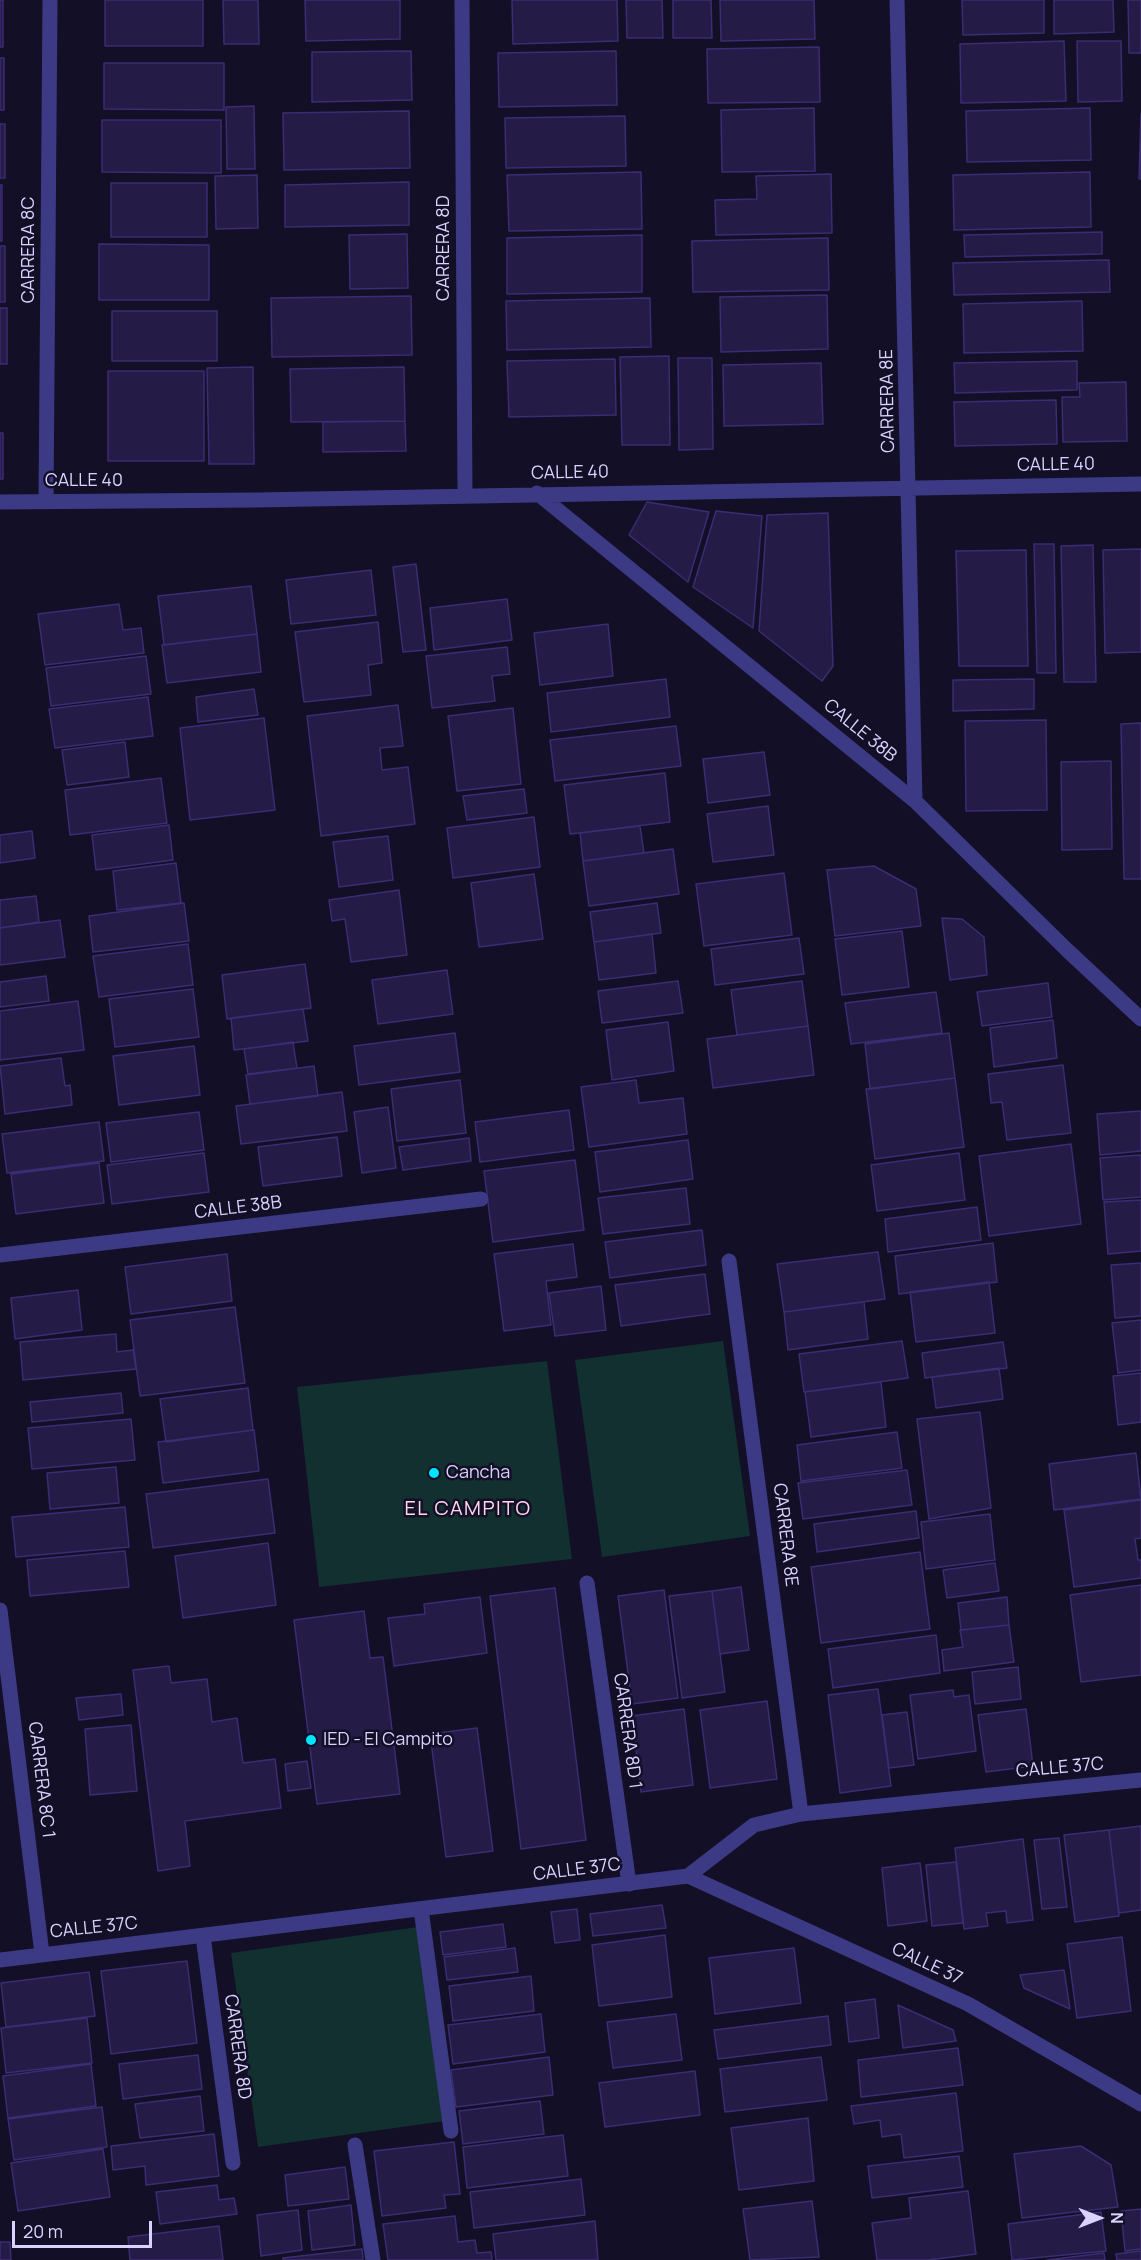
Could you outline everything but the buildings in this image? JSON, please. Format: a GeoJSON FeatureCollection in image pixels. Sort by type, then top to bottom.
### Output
{"type":"FeatureCollection","features":[{"type":"Feature","properties":{"kind":"street","name":"CARRERA 8C"},"geometry":{"type":"LineString","coordinates":[[46,501],[50,0]]}},
{"type":"Feature","properties":{"kind":"street","name":"CARRERA 8D"},"geometry":{"type":"LineString","coordinates":[[462,0],[465,495]]}},
{"type":"Feature","properties":{"kind":"street","name":"CARRERA 8E"},"geometry":{"type":"LineString","coordinates":[[897,0],[915,801]]}},
{"type":"Feature","properties":{"kind":"street","name":"CALLE 40"},"geometry":{"type":"LineString","coordinates":[[0,502],[256,500],[537,493],[1141,484]]}},
{"type":"Feature","properties":{"kind":"street","name":"CALLE 38B"},"geometry":{"type":"LineString","coordinates":[[537,493],[915,801],[1141,1019]]}},
{"type":"Feature","properties":{"kind":"street","name":"CALLE 38B"},"geometry":{"type":"LineString","coordinates":[[0,1255],[481,1199]]}},
{"type":"Feature","properties":{"kind":"street","name":"CARRERA 8E"},"geometry":{"type":"LineString","coordinates":[[729,1261],[801,1814]]}},
{"type":"Feature","properties":{"kind":"street","name":"CARRERA 8D 1"},"geometry":{"type":"LineString","coordinates":[[587,1583],[629,1884]]}},
{"type":"Feature","properties":{"kind":"street","name":"CARRERA 8C 1"},"geometry":{"type":"LineString","coordinates":[[0,1611],[42,1954]]}},
{"type":"Feature","properties":{"kind":"street","name":"CALLE 37C"},"geometry":{"type":"LineString","coordinates":[[0,1960],[688,1876],[754,1825],[801,1814],[1141,1780]]}},
{"type":"Feature","properties":{"kind":"street","name":"CALLE 37"},"geometry":{"type":"LineString","coordinates":[[688,1876],[968,2004],[1141,2104]]}},
{"type":"Feature","properties":{"kind":"street"},"geometry":{"type":"LineString","coordinates":[[421,1909],[451,2131]]}},
{"type":"Feature","properties":{"kind":"street","name":"CARRERA 8D"},"geometry":{"type":"LineString","coordinates":[[203,1936],[233,2163]]}},
{"type":"Feature","properties":{"kind":"street"},"geometry":{"type":"LineString","coordinates":[[355,2145],[373,2260]]}},
{"type":"Feature","properties":{"kind":"green space"},"geometry":{"type":"Polygon","coordinates":[[[723,1341],[750,1536],[602,1557],[575,1360],[723,1341]]]}},
{"type":"Feature","properties":{"kind":"green space","name":"Cancha"},"geometry":{"type":"Polygon","coordinates":[[[547,1361],[572,1559],[319,1587],[297,1387],[547,1361]]]}},
{"type":"Feature","properties":{"kind":"green space"},"geometry":{"type":"Polygon","coordinates":[[[418,1927],[445,2121],[258,2147],[231,1953],[418,1927]]]}},
{"type":"Feature","properties":{"kind":"place","name":"Cancha"},"geometry":{"type":"Point","coordinates":[434,1473]}},
{"type":"Feature","properties":{"kind":"place","name":"IED - El Campito"},"geometry":{"type":"Point","coordinates":[311,1740]}},
{"type":"Feature","properties":{"kind":"district","name":"EL CAMPITO"},"geometry":{"type":"Point","coordinates":[468,1509]}}]}
